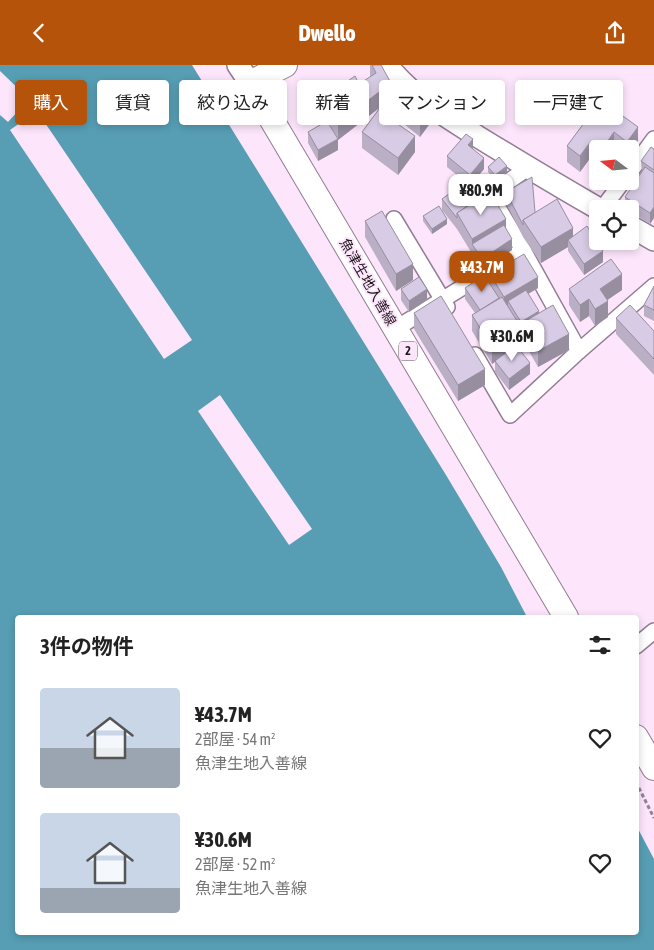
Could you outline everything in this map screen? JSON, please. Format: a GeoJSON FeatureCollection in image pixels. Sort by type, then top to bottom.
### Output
{"type":"FeatureCollection","features":[{"type":"Feature","properties":{"kind":"main road","name":"魚津生地入善線"},"geometry":{"type":"LineString","coordinates":[[285,65],[244,74],[565,615]]}},
{"type":"Feature","properties":{"kind":"main road"},"geometry":{"type":"LineString","coordinates":[[639,742],[654,768]]}},
{"type":"Feature","properties":{"kind":"street"},"geometry":{"type":"LineString","coordinates":[[387,65],[399,81],[430,106],[528,168],[589,202]]}},
{"type":"Feature","properties":{"kind":"street"},"geometry":{"type":"LineString","coordinates":[[639,159],[654,139]]}},
{"type":"Feature","properties":{"kind":"street"},"geometry":{"type":"LineString","coordinates":[[528,168],[490,194],[579,351]]}},
{"type":"Feature","properties":{"kind":"street"},"geometry":{"type":"LineString","coordinates":[[608,200],[616,190]]}},
{"type":"Feature","properties":{"kind":"street"},"geometry":{"type":"LineString","coordinates":[[394,219],[452,317]]}},
{"type":"Feature","properties":{"kind":"street"},"geometry":{"type":"LineString","coordinates":[[639,231],[654,240]]}},
{"type":"Feature","properties":{"kind":"street"},"geometry":{"type":"LineString","coordinates":[[395,329],[523,251]]}},
{"type":"Feature","properties":{"kind":"street"},"geometry":{"type":"LineString","coordinates":[[467,341],[510,415],[579,351],[654,287]]}},
{"type":"Feature","properties":{"kind":"street"},"geometry":{"type":"LineString","coordinates":[[639,644],[654,631]]}},
{"type":"Feature","properties":{"kind":"path"},"geometry":{"type":"LineString","coordinates":[[639,788],[654,818]]}},
{"type":"Feature","properties":{"kind":"water"},"geometry":{"type":"Polygon","coordinates":[[[0,65],[192,65],[201,80],[179,80],[179,125],[229,125],[446,475],[501,567],[526,615],[15,615],[15,935],[639,935],[639,831],[654,859],[654,950],[0,950],[0,65]]]}},
{"type":"Feature","properties":{"kind":"pier"},"geometry":{"type":"Polygon","coordinates":[[[0,71],[15,85],[15,114],[8,122],[0,115],[0,71]]]}},
{"type":"Feature","properties":{"kind":"pier"},"geometry":{"type":"Polygon","coordinates":[[[17,125],[46,125],[192,340],[164,359],[10,130],[17,125]]]}},
{"type":"Feature","properties":{"kind":"pier"},"geometry":{"type":"Polygon","coordinates":[[[220,395],[312,529],[289,545],[198,411],[220,395]]]}},
{"type":"Feature","properties":{"kind":"building"},"geometry":{"type":"Polygon","coordinates":[[[372,65],[381,65],[389,80],[379,80],[379,92],[369,100],[369,80],[365,80],[376,73],[372,65]]]}},
{"type":"Feature","properties":{"kind":"building"},"geometry":{"type":"Polygon","coordinates":[[[379,109],[379,125],[399,125],[415,136],[398,158],[362,132],[379,109]]]}},
{"type":"Feature","properties":{"kind":"building"},"geometry":{"type":"Polygon","coordinates":[[[623,116],[638,127],[628,140],[624,140],[614,132],[608,140],[589,140],[589,144],[580,156],[567,146],[583,125],[623,125],[623,116]]]}},
{"type":"Feature","properties":{"kind":"building"},"geometry":{"type":"Polygon","coordinates":[[[320,125],[329,125],[338,139],[318,150],[308,132],[320,125]]]}},
{"type":"Feature","properties":{"kind":"building"},"geometry":{"type":"Polygon","coordinates":[[[466,134],[473,139],[468,145],[484,158],[470,175],[447,156],[466,134]]]}},
{"type":"Feature","properties":{"kind":"building"},"geometry":{"type":"Polygon","coordinates":[[[651,147],[654,149],[654,170],[641,161],[651,147]]]}},
{"type":"Feature","properties":{"kind":"building"},"geometry":{"type":"Polygon","coordinates":[[[499,157],[507,166],[495,175],[488,167],[499,157]]]}},
{"type":"Feature","properties":{"kind":"building"},"geometry":{"type":"Polygon","coordinates":[[[645,167],[654,173],[654,207],[650,213],[639,206],[639,200],[630,200],[625,197],[630,190],[639,190],[639,176],[645,167]]]}},
{"type":"Feature","properties":{"kind":"building"},"geometry":{"type":"Polygon","coordinates":[[[532,177],[535,212],[523,220],[523,225],[506,192],[532,177]]]}},
{"type":"Feature","properties":{"kind":"building"},"geometry":{"type":"Polygon","coordinates":[[[467,181],[472,188],[465,193],[472,203],[457,213],[457,218],[442,199],[467,181]]]}},
{"type":"Feature","properties":{"kind":"building"},"geometry":{"type":"Polygon","coordinates":[[[490,192],[506,219],[472,239],[457,213],[490,192]]]}},
{"type":"Feature","properties":{"kind":"building"},"geometry":{"type":"Polygon","coordinates":[[[557,199],[573,228],[541,247],[523,220],[557,199]]]}},
{"type":"Feature","properties":{"kind":"building"},"geometry":{"type":"Polygon","coordinates":[[[439,206],[447,219],[432,229],[423,216],[439,206]]]}},
{"type":"Feature","properties":{"kind":"building"},"geometry":{"type":"Polygon","coordinates":[[[382,211],[413,264],[396,274],[365,221],[382,211]]]}},
{"type":"Feature","properties":{"kind":"building"},"geometry":{"type":"Polygon","coordinates":[[[504,225],[512,239],[482,259],[472,244],[504,225]]]}},
{"type":"Feature","properties":{"kind":"building"},"geometry":{"type":"Polygon","coordinates":[[[587,226],[589,229],[589,250],[603,251],[584,264],[568,240],[587,226]]]}},
{"type":"Feature","properties":{"kind":"building"},"geometry":{"type":"Polygon","coordinates":[[[524,254],[538,277],[504,297],[490,274],[524,254]]]}},
{"type":"Feature","properties":{"kind":"building"},"geometry":{"type":"Polygon","coordinates":[[[611,259],[622,274],[600,289],[608,301],[595,309],[589,299],[580,305],[569,289],[611,259]]]}},
{"type":"Feature","properties":{"kind":"building"},"geometry":{"type":"Polygon","coordinates":[[[484,275],[499,298],[480,310],[465,288],[484,275]]]}},
{"type":"Feature","properties":{"kind":"building"},"geometry":{"type":"Polygon","coordinates":[[[419,277],[427,289],[409,301],[401,289],[419,277]]]}},
{"type":"Feature","properties":{"kind":"building"},"geometry":{"type":"Polygon","coordinates":[[[654,286],[654,310],[644,305],[654,286]]]}},
{"type":"Feature","properties":{"kind":"building"},"geometry":{"type":"Polygon","coordinates":[[[526,290],[539,311],[521,322],[508,301],[526,290]]]}},
{"type":"Feature","properties":{"kind":"building"},"geometry":{"type":"Polygon","coordinates":[[[441,296],[485,369],[458,385],[414,313],[441,296]]]}},
{"type":"Feature","properties":{"kind":"building"},"geometry":{"type":"Polygon","coordinates":[[[502,297],[522,329],[492,347],[472,315],[502,297]]]}},
{"type":"Feature","properties":{"kind":"building"},"geometry":{"type":"Polygon","coordinates":[[[553,305],[569,334],[538,351],[522,323],[553,305]]]}},
{"type":"Feature","properties":{"kind":"building"},"geometry":{"type":"Polygon","coordinates":[[[630,305],[654,331],[654,359],[616,318],[630,305]]]}},
{"type":"Feature","properties":{"kind":"building"},"geometry":{"type":"Polygon","coordinates":[[[516,345],[530,363],[509,379],[495,361],[516,345]]]}}]}
